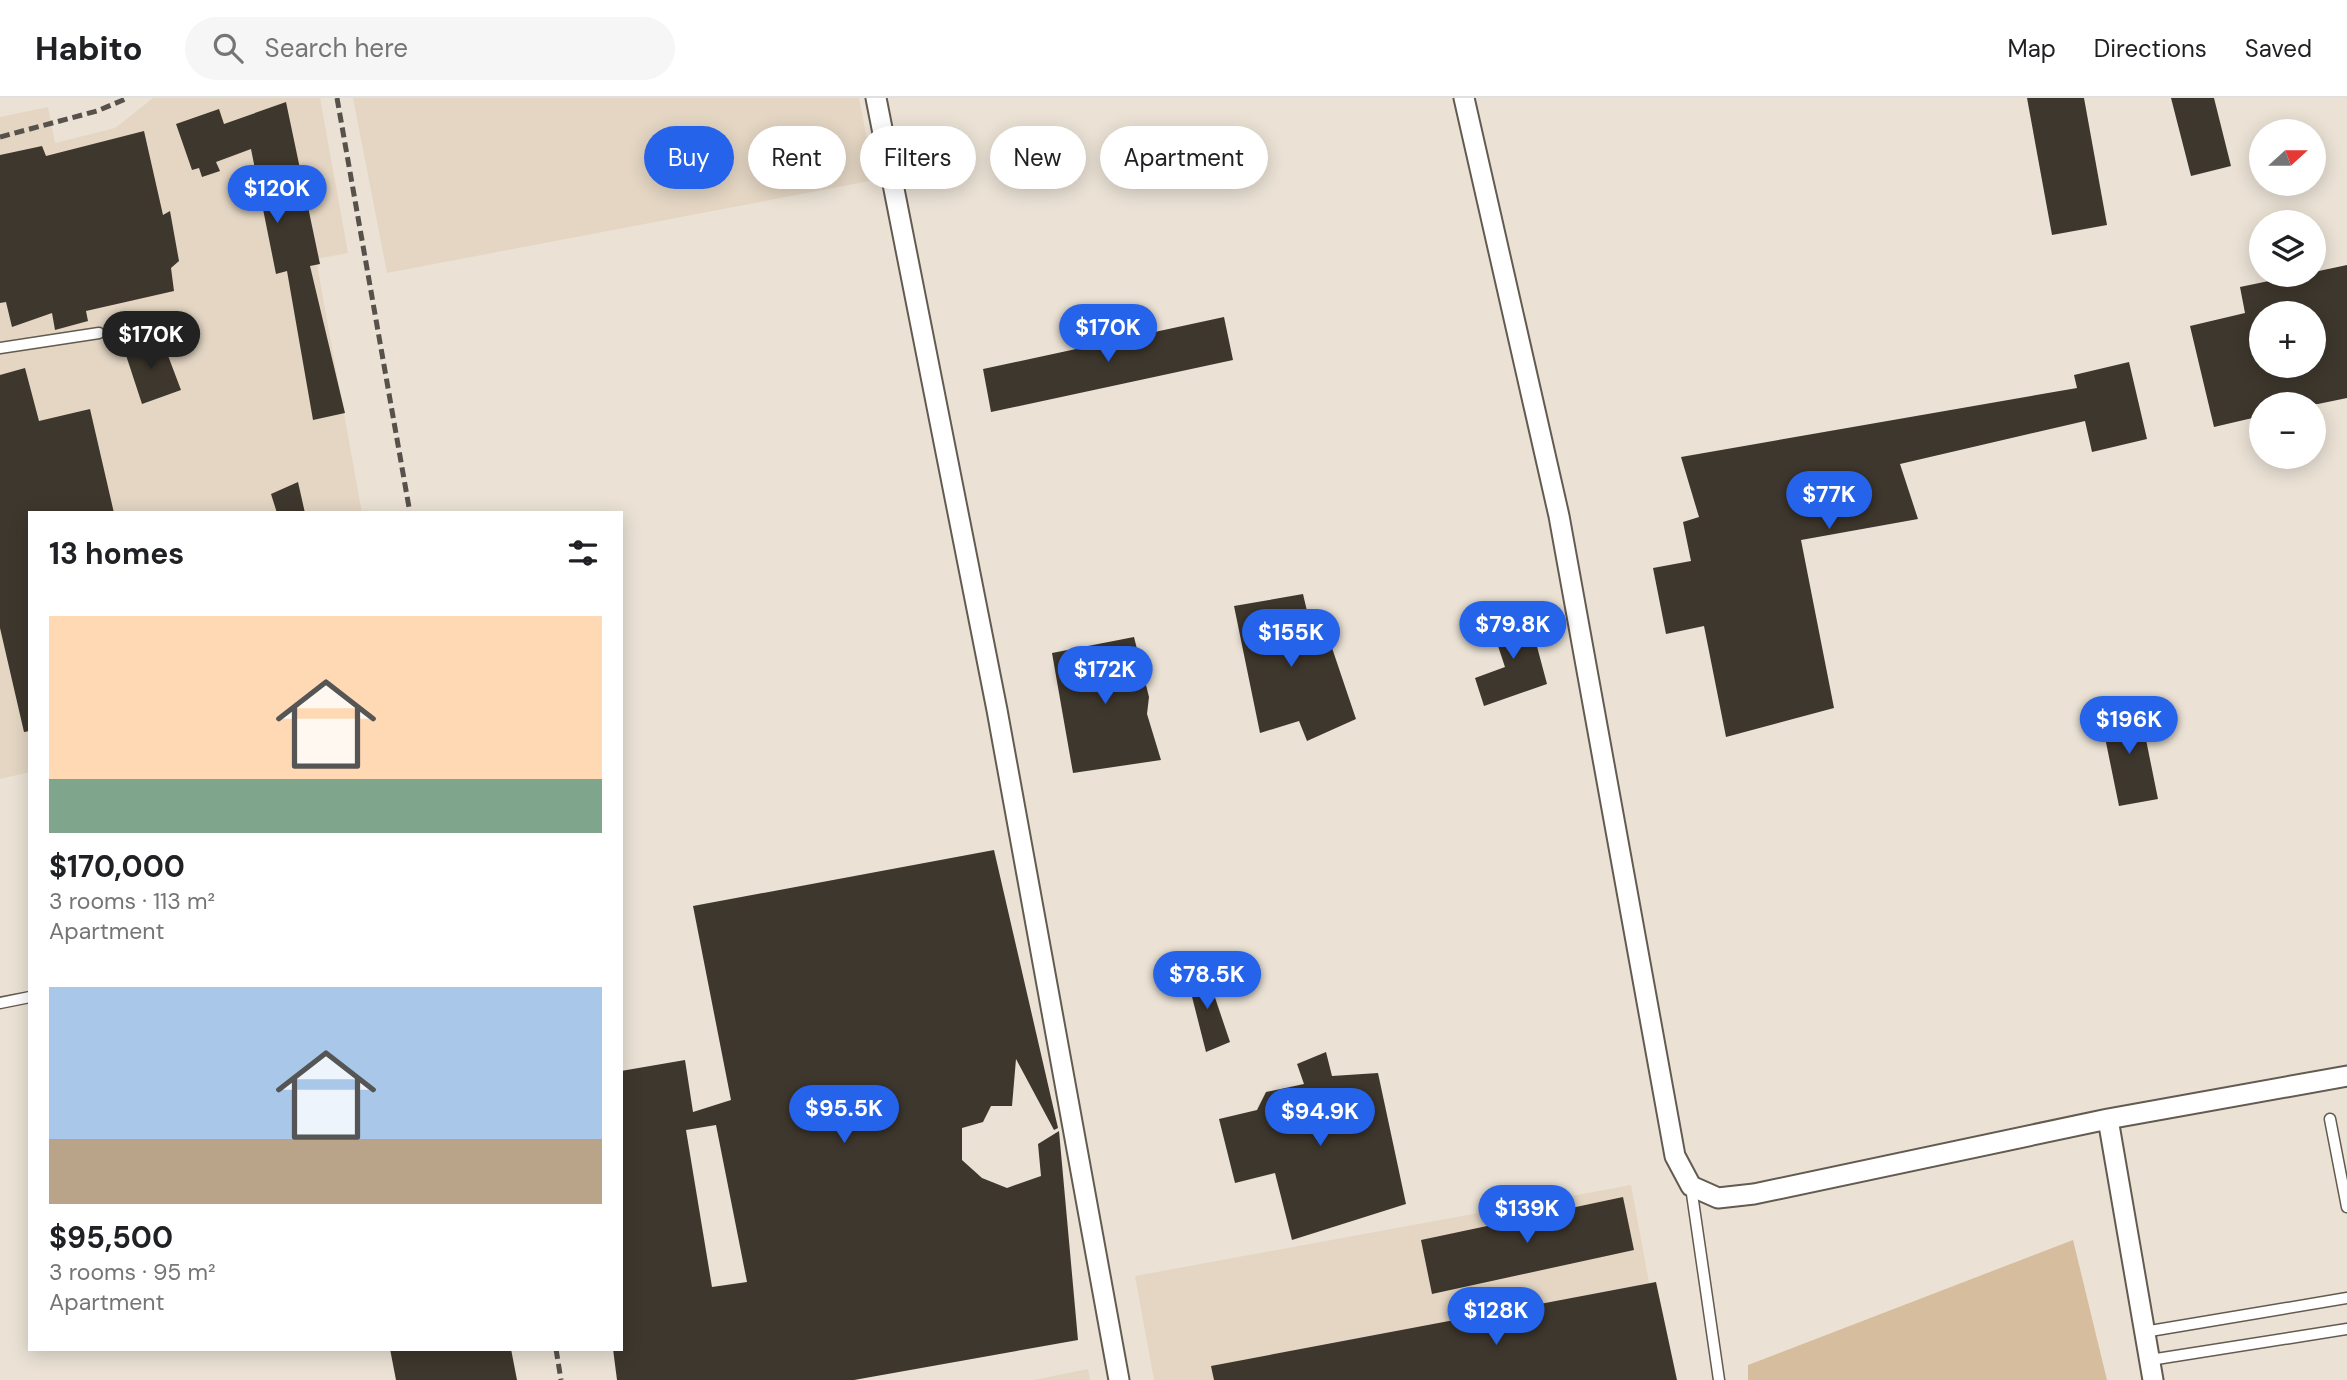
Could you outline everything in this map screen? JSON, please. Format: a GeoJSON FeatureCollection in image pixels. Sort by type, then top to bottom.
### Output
{"type":"FeatureCollection","features":[{"type":"Feature","properties":{"kind":"street"},"geometry":{"type":"LineString","coordinates":[[876,98],[999,723],[1119,1380]]}},
{"type":"Feature","properties":{"kind":"street"},"geometry":{"type":"LineString","coordinates":[[1464,98],[1559,516],[1675,1156],[1691,1186],[1717,1198],[1754,1194],[2108,1119],[2347,1076]]}},
{"type":"Feature","properties":{"kind":"street"},"geometry":{"type":"LineString","coordinates":[[2108,1119],[2152,1370]]}},
{"type":"Feature","properties":{"kind":"lane"},"geometry":{"type":"LineString","coordinates":[[0,348],[99,333]]}},
{"type":"Feature","properties":{"kind":"lane"},"geometry":{"type":"LineString","coordinates":[[0,1003],[28,997]]}},
{"type":"Feature","properties":{"kind":"lane"},"geometry":{"type":"LineString","coordinates":[[2330,1119],[2347,1207]]}},
{"type":"Feature","properties":{"kind":"lane"},"geometry":{"type":"LineString","coordinates":[[1691,1186],[1719,1380]]}},
{"type":"Feature","properties":{"kind":"lane"},"geometry":{"type":"LineString","coordinates":[[2144,1332],[2347,1298]]}},
{"type":"Feature","properties":{"kind":"lane"},"geometry":{"type":"LineString","coordinates":[[2152,1370],[2347,1329]]}},
{"type":"Feature","properties":{"kind":"shaded area"},"geometry":{"type":"Polygon","coordinates":[[[153,98],[320,98],[348,253],[316,259],[362,511],[28,511],[28,772],[0,779],[0,117],[48,107],[55,143],[115,128],[153,98]]]}},
{"type":"Feature","properties":{"kind":"shaded area"},"geometry":{"type":"Polygon","coordinates":[[[353,98],[859,98],[864,126],[860,126],[860,183],[846,186],[846,126],[748,126],[748,189],[828,189],[387,273],[353,98]]]}},
{"type":"Feature","properties":{"kind":"shaded area"},"geometry":{"type":"Polygon","coordinates":[[[1631,1185],[1667,1380],[1154,1380],[1135,1276],[1631,1185]]]}},
{"type":"Feature","properties":{"kind":"shaded area"},"geometry":{"type":"Polygon","coordinates":[[[2073,1240],[2107,1380],[1748,1380],[1748,1365],[2073,1240]]]}},
{"type":"Feature","properties":{"kind":"shaded area"},"geometry":{"type":"Polygon","coordinates":[[[1088,1369],[1090,1380],[1033,1380],[1088,1369]]]}},
{"type":"Feature","properties":{"kind":"building"},"geometry":{"type":"Polygon","coordinates":[[[2027,98],[2084,98],[2107,225],[2052,235],[2027,98]]]}},
{"type":"Feature","properties":{"kind":"building"},"geometry":{"type":"Polygon","coordinates":[[[2171,98],[2214,98],[2231,166],[2191,176],[2171,98]]]}},
{"type":"Feature","properties":{"kind":"building"},"geometry":{"type":"Polygon","coordinates":[[[286,102],[320,264],[310,266],[345,413],[313,420],[287,271],[276,274],[251,149],[216,162],[220,171],[202,177],[199,168],[192,170],[176,124],[219,109],[224,124],[286,102]]]}},
{"type":"Feature","properties":{"kind":"building"},"geometry":{"type":"Polygon","coordinates":[[[144,131],[163,215],[170,211],[179,261],[171,268],[174,291],[86,311],[88,321],[55,330],[52,313],[12,327],[6,302],[0,303],[0,155],[42,146],[46,156],[144,131]]]}},
{"type":"Feature","properties":{"kind":"building"},"geometry":{"type":"Polygon","coordinates":[[[2347,265],[2347,398],[2326,402],[2326,392],[2249,392],[2249,419],[2214,427],[2190,326],[2245,313],[2240,287],[2326,287],[2326,269],[2347,265]]]}},
{"type":"Feature","properties":{"kind":"building"},"geometry":{"type":"Polygon","coordinates":[[[1224,317],[1233,360],[991,412],[983,369],[1224,317]]]}},
{"type":"Feature","properties":{"kind":"building"},"geometry":{"type":"Polygon","coordinates":[[[139,336],[145,352],[164,345],[181,390],[142,404],[122,343],[139,336]]]}},
{"type":"Feature","properties":{"kind":"building"},"geometry":{"type":"Polygon","coordinates":[[[2129,362],[2147,439],[2092,452],[2085,421],[1900,464],[1918,519],[1801,540],[1834,708],[1726,737],[1704,626],[1666,634],[1653,568],[1691,561],[1683,522],[1699,517],[1681,457],[2077,388],[2074,375],[2129,362]]]}},
{"type":"Feature","properties":{"kind":"building"},"geometry":{"type":"Polygon","coordinates":[[[25,368],[39,421],[90,409],[114,511],[28,511],[28,731],[24,732],[0,628],[0,375],[25,368]]]}},
{"type":"Feature","properties":{"kind":"building"},"geometry":{"type":"Polygon","coordinates":[[[298,482],[305,511],[276,511],[271,494],[298,482]]]}},
{"type":"Feature","properties":{"kind":"building"},"geometry":{"type":"Polygon","coordinates":[[[1303,594],[1315,645],[1330,642],[1356,719],[1307,741],[1299,721],[1260,733],[1234,606],[1303,594]]]}},
{"type":"Feature","properties":{"kind":"building"},"geometry":{"type":"Polygon","coordinates":[[[1527,609],[1547,684],[1484,706],[1475,678],[1505,667],[1490,622],[1527,609]]]}},
{"type":"Feature","properties":{"kind":"building"},"geometry":{"type":"Polygon","coordinates":[[[1134,637],[1149,697],[1147,714],[1161,760],[1073,773],[1052,653],[1134,637]]]}},
{"type":"Feature","properties":{"kind":"building"},"geometry":{"type":"Polygon","coordinates":[[[2139,705],[2158,799],[2119,806],[2100,713],[2139,705]]]}},
{"type":"Feature","properties":{"kind":"building"},"geometry":{"type":"Polygon","coordinates":[[[994,850],[1058,1128],[1054,1130],[1016,1059],[1012,1106],[991,1106],[983,1122],[962,1128],[962,1160],[982,1178],[1007,1188],[1041,1176],[1038,1144],[1059,1131],[1078,1340],[854,1380],[617,1380],[613,1351],[623,1351],[623,1071],[685,1060],[693,1112],[731,1100],[693,906],[994,850]],[[716,1125],[686,1130],[712,1287],[747,1282],[716,1125]]]}},
{"type":"Feature","properties":{"kind":"building"},"geometry":{"type":"Polygon","coordinates":[[[1204,965],[1230,1042],[1206,1052],[1187,977],[1204,965]]]}},
{"type":"Feature","properties":{"kind":"building"},"geometry":{"type":"Polygon","coordinates":[[[1326,1052],[1332,1076],[1378,1073],[1406,1204],[1292,1240],[1275,1173],[1235,1183],[1219,1119],[1257,1110],[1266,1092],[1304,1084],[1297,1064],[1326,1052]]]}},
{"type":"Feature","properties":{"kind":"building"},"geometry":{"type":"Polygon","coordinates":[[[1623,1197],[1634,1250],[1432,1294],[1421,1240],[1623,1197]]]}},
{"type":"Feature","properties":{"kind":"building"},"geometry":{"type":"Polygon","coordinates":[[[1656,1282],[1677,1380],[1214,1380],[1211,1366],[1656,1282]]]}},
{"type":"Feature","properties":{"kind":"building"},"geometry":{"type":"Polygon","coordinates":[[[390,1351],[511,1351],[517,1380],[396,1380],[390,1351]]]}},
{"type":"Feature","properties":{"kind":"railway"},"geometry":{"type":"LineString","coordinates":[[0,137],[97,111],[128,98]]}},
{"type":"Feature","properties":{"kind":"railway"},"geometry":{"type":"LineString","coordinates":[[337,98],[410,511]]}},
{"type":"Feature","properties":{"kind":"railway"},"geometry":{"type":"LineString","coordinates":[[556,1351],[561,1380]]}}]}
